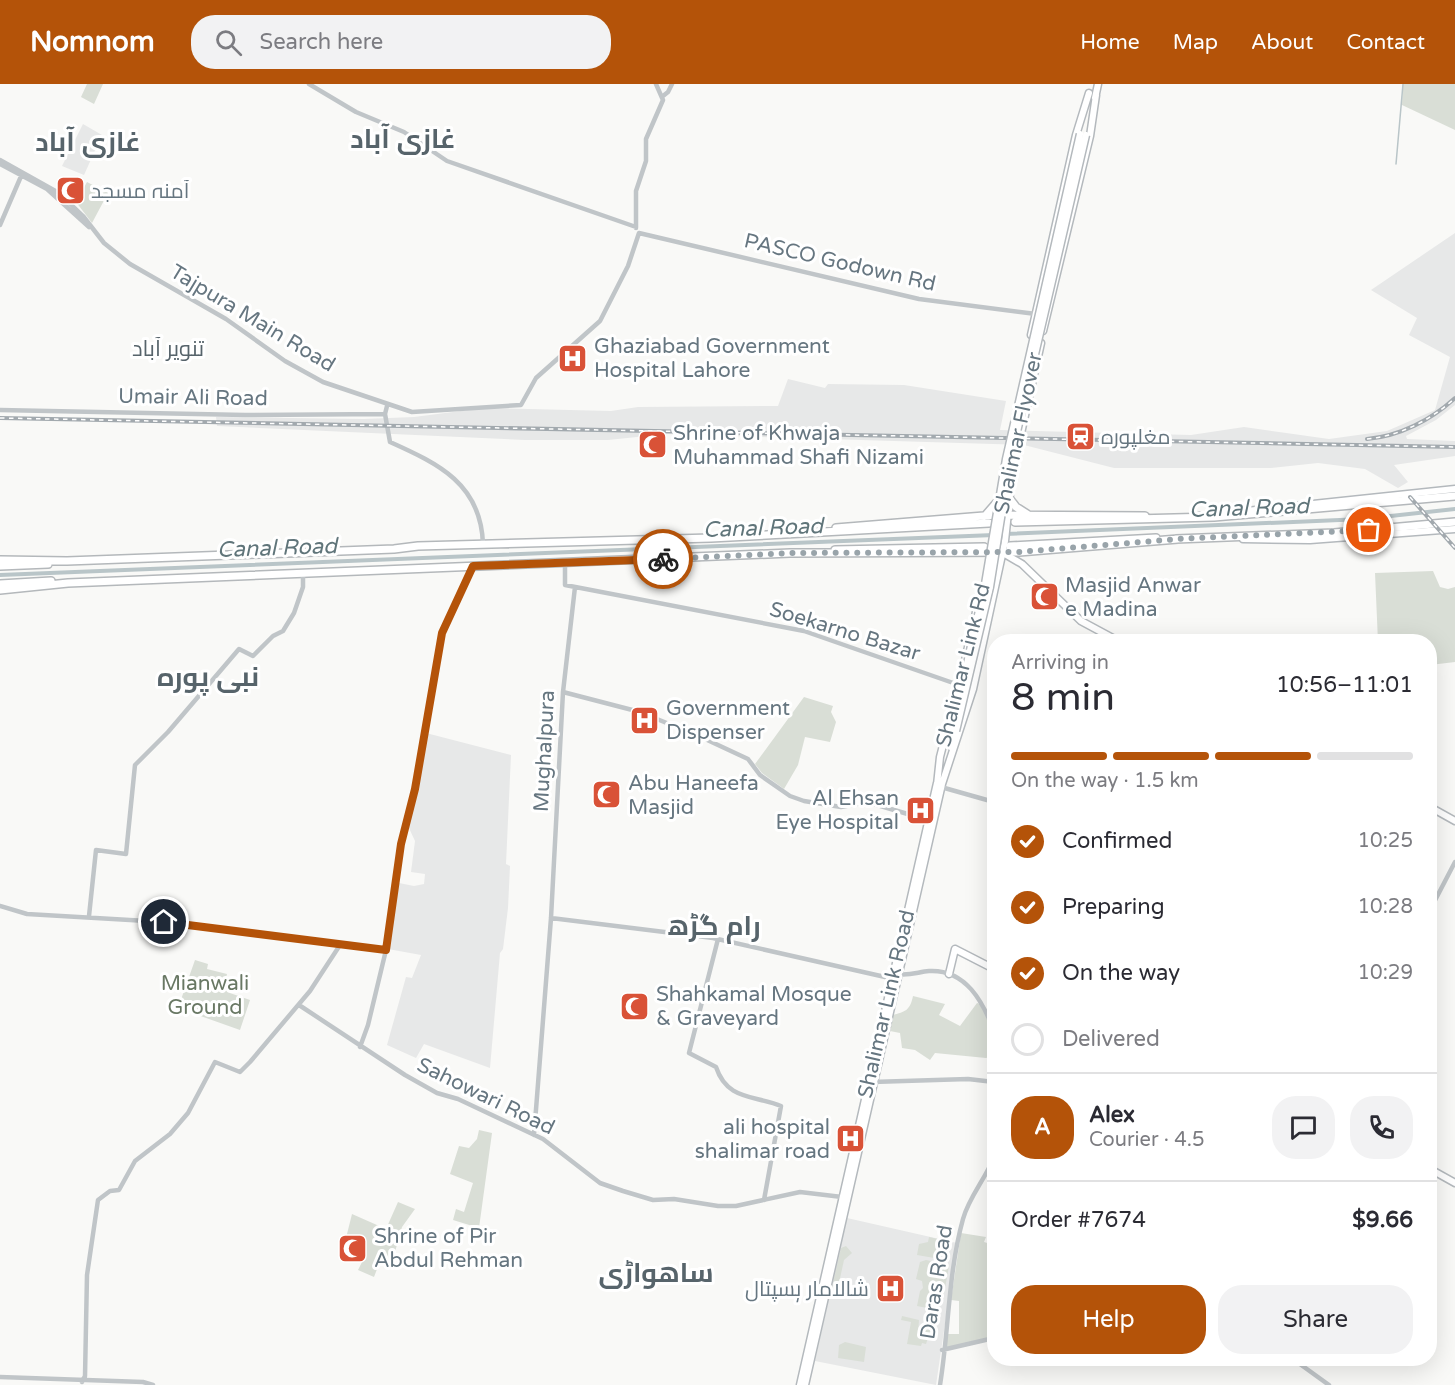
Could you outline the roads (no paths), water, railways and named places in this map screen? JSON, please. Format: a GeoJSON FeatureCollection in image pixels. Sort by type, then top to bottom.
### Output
{"type":"FeatureCollection","features":[{"type":"Feature","properties":{"kind":"highway"},"geometry":{"type":"LineString","coordinates":[[1011,524],[1331,509],[1455,496]]}},
{"type":"Feature","properties":{"kind":"highway"},"geometry":{"type":"LineString","coordinates":[[1009,498],[1016,507],[1029,515]]}},
{"type":"Feature","properties":{"kind":"highway"},"geometry":{"type":"LineString","coordinates":[[990,521],[998,501]]}},
{"type":"Feature","properties":{"kind":"highway"},"geometry":{"type":"LineString","coordinates":[[0,566],[67,561],[483,544],[797,534],[853,526],[990,521],[996,515],[1166,518]]}},
{"type":"Feature","properties":{"kind":"highway"},"geometry":{"type":"LineString","coordinates":[[0,584],[790,553],[988,548],[1003,553],[1178,539],[1334,533],[1455,522]]}},
{"type":"Feature","properties":{"kind":"highway"},"geometry":{"type":"LineString","coordinates":[[1008,544],[1116,538],[1178,539]]}},
{"type":"Feature","properties":{"kind":"highway"},"geometry":{"type":"LineString","coordinates":[[0,560],[67,561]]}},
{"type":"Feature","properties":{"kind":"highway"},"geometry":{"type":"LineString","coordinates":[[0,590],[68,583]]}},
{"type":"Feature","properties":{"kind":"main road"},"geometry":{"type":"LineString","coordinates":[[1092,84],[1093,94]]}},
{"type":"Feature","properties":{"kind":"main road"},"geometry":{"type":"LineString","coordinates":[[996,515],[1008,439],[1077,130],[1098,84]]}},
{"type":"Feature","properties":{"kind":"main road","name":"Shalimar Flyover"},"geometry":{"type":"LineString","coordinates":[[954,730],[990,587],[1010,462],[1093,94]]}},
{"type":"Feature","properties":{"kind":"main road","name":"Shalimar Link Rd"},"geometry":{"type":"LineString","coordinates":[[939,786],[973,689],[1003,553],[1008,544],[1011,524],[1009,498],[1090,136],[1093,94]]}},
{"type":"Feature","properties":{"kind":"main road"},"geometry":{"type":"LineString","coordinates":[[1008,439],[1020,441]]}},
{"type":"Feature","properties":{"kind":"main road"},"geometry":{"type":"LineString","coordinates":[[1196,516],[1214,512],[1455,489]]}},
{"type":"Feature","properties":{"kind":"main road","name":"Shalimar Link Rd"},"geometry":{"type":"LineString","coordinates":[[939,786],[940,757],[959,685],[988,548],[990,521]]}},
{"type":"Feature","properties":{"kind":"main road"},"geometry":{"type":"LineString","coordinates":[[1228,537],[1273,542],[1455,529]]}},
{"type":"Feature","properties":{"kind":"main road"},"geometry":{"type":"LineString","coordinates":[[1003,553],[1022,564],[1081,621],[1105,634]]}},
{"type":"Feature","properties":{"kind":"main road","name":"Shalimar Link Rd"},"geometry":{"type":"LineString","coordinates":[[939,786],[954,730]]}},
{"type":"Feature","properties":{"kind":"main road","name":"Shalimar Link Road"},"geometry":{"type":"LineString","coordinates":[[895,977],[927,820],[939,786]]}},
{"type":"Feature","properties":{"kind":"main road","name":"Shalimar Link Road"},"geometry":{"type":"LineString","coordinates":[[800,1385],[837,1235],[939,786]]}},
{"type":"Feature","properties":{"kind":"main road"},"geometry":{"type":"LineString","coordinates":[[1437,811],[1455,821]]}},
{"type":"Feature","properties":{"kind":"main road"},"geometry":{"type":"LineString","coordinates":[[949,974],[955,948],[987,965]]}},
{"type":"Feature","properties":{"kind":"main road","name":"Shalimar Link Road"},"geometry":{"type":"LineString","coordinates":[[806,1385],[837,1235],[842,1197],[872,1082]]}},
{"type":"Feature","properties":{"kind":"main road"},"geometry":{"type":"LineString","coordinates":[[1437,1173],[1455,1183]]}},
{"type":"Feature","properties":{"kind":"street"},"geometry":{"type":"LineString","coordinates":[[309,84],[356,112],[404,132],[451,162],[636,227]]}},
{"type":"Feature","properties":{"kind":"street"},"geometry":{"type":"LineString","coordinates":[[656,84],[663,96]]}},
{"type":"Feature","properties":{"kind":"street"},"geometry":{"type":"LineString","coordinates":[[639,233],[636,227],[636,191],[646,161],[646,139],[663,96],[672,84]]}},
{"type":"Feature","properties":{"kind":"street","name":"Tajpura Main Road"},"geometry":{"type":"LineString","coordinates":[[0,162],[59,193],[83,216],[91,229],[130,264],[225,319],[285,361],[323,382],[412,412],[521,405],[536,378],[600,321],[628,266],[639,233]]}},
{"type":"Feature","properties":{"kind":"street"},"geometry":{"type":"LineString","coordinates":[[0,225],[22,173]]}},
{"type":"Feature","properties":{"kind":"street","name":"PASCO Godown Rd"},"geometry":{"type":"LineString","coordinates":[[639,233],[919,299],[1036,314]]}},
{"type":"Feature","properties":{"kind":"street"},"geometry":{"type":"LineString","coordinates":[[387,405],[385,414],[389,426],[390,442],[441,467],[468,490],[482,522],[483,544]]}},
{"type":"Feature","properties":{"kind":"street","name":"Umair Ali Road"},"geometry":{"type":"LineString","coordinates":[[0,410],[245,415],[385,414]]}},
{"type":"Feature","properties":{"kind":"street"},"geometry":{"type":"LineString","coordinates":[[565,563],[565,585],[575,587]]}},
{"type":"Feature","properties":{"kind":"street"},"geometry":{"type":"LineString","coordinates":[[360,1047],[368,1025],[386,950],[401,844],[415,789],[442,633],[473,566]]}},
{"type":"Feature","properties":{"kind":"street"},"geometry":{"type":"LineString","coordinates":[[89,916],[96,850],[126,854],[136,764],[162,738],[239,649],[253,656],[273,636],[282,631],[294,613],[300,595],[303,573]]}},
{"type":"Feature","properties":{"kind":"street","name":"Soekarno Bazar"},"geometry":{"type":"LineString","coordinates":[[575,587],[804,631],[959,685]]}},
{"type":"Feature","properties":{"kind":"street","name":"Mughalpura"},"geometry":{"type":"LineString","coordinates":[[534,1135],[551,918],[563,692],[575,587]]}},
{"type":"Feature","properties":{"kind":"street"},"geometry":{"type":"LineString","coordinates":[[563,692],[640,712],[704,738],[748,759],[760,775],[790,796],[804,801],[841,807],[867,802],[927,820]]}},
{"type":"Feature","properties":{"kind":"street"},"geometry":{"type":"LineString","coordinates":[[939,786],[987,800]]}},
{"type":"Feature","properties":{"kind":"street"},"geometry":{"type":"LineString","coordinates":[[1437,897],[1455,862]]}},
{"type":"Feature","properties":{"kind":"street"},"geometry":{"type":"LineString","coordinates":[[0,906],[27,914],[164,922],[386,950]]}},
{"type":"Feature","properties":{"kind":"street"},"geometry":{"type":"LineString","coordinates":[[551,918],[717,939],[895,977],[935,971],[949,974],[962,980],[982,1000],[987,1013]]}},
{"type":"Feature","properties":{"kind":"street"},"geometry":{"type":"LineString","coordinates":[[717,939],[690,1053],[716,1066],[723,1082],[732,1091],[781,1106],[764,1200]]}},
{"type":"Feature","properties":{"kind":"street"},"geometry":{"type":"LineString","coordinates":[[82,1382],[85,1376],[87,1275],[98,1200],[110,1191],[119,1190],[135,1161],[170,1134],[185,1117],[215,1062],[240,1072],[299,1005],[340,945]]}},
{"type":"Feature","properties":{"kind":"street","name":"Sahowari Road"},"geometry":{"type":"LineString","coordinates":[[299,1005],[360,1047],[437,1093],[458,1099],[534,1135],[600,1182],[645,1198],[736,1206],[800,1192],[842,1197]]}},
{"type":"Feature","properties":{"kind":"street"},"geometry":{"type":"LineString","coordinates":[[872,1082],[968,1079],[987,1081]]}},
{"type":"Feature","properties":{"kind":"street","name":"Daras Road"},"geometry":{"type":"LineString","coordinates":[[939,1385],[942,1350],[963,1216],[987,1175]]}},
{"type":"Feature","properties":{"kind":"street"},"geometry":{"type":"LineString","coordinates":[[942,1350],[987,1340]]}},
{"type":"Feature","properties":{"kind":"street"},"geometry":{"type":"LineString","coordinates":[[1303,1366],[1329,1385]]}},
{"type":"Feature","properties":{"kind":"street"},"geometry":{"type":"LineString","coordinates":[[0,1377],[50,1383],[143,1382],[153,1385]]}},
{"type":"Feature","properties":{"kind":"waterway"},"geometry":{"type":"LineString","coordinates":[[1396,164],[1403,84]]}},
{"type":"Feature","properties":{"kind":"waterway","name":"Canal Road"},"geometry":{"type":"LineString","coordinates":[[1005,534],[1363,519],[1455,509]]}},
{"type":"Feature","properties":{"kind":"waterway","name":"Canal Road"},"geometry":{"type":"LineString","coordinates":[[0,575],[994,535]]}},
{"type":"Feature","properties":{"kind":"railway"},"geometry":{"type":"LineString","coordinates":[[1367,439],[1403,431],[1414,426],[1455,398]]}},
{"type":"Feature","properties":{"kind":"railway"},"geometry":{"type":"LineString","coordinates":[[0,418],[1455,447]]}},
{"type":"Feature","properties":{"kind":"railway"},"geometry":{"type":"LineString","coordinates":[[1410,497],[1455,548]]}},
{"type":"Feature","properties":{"kind":"place","name":"آمنہ مسجد"},"geometry":{"type":"Point","coordinates":[70,191]}},
{"type":"Feature","properties":{"kind":"place","name":"Ghaziabad Government Hospital Lahore"},"geometry":{"type":"Point","coordinates":[573,358]}},
{"type":"Feature","properties":{"kind":"place","name":"مغلپورہ"},"geometry":{"type":"Point","coordinates":[1080,437]}},
{"type":"Feature","properties":{"kind":"place","name":"Shrine of Khwaja Muhammad Shafi Nizami"},"geometry":{"type":"Point","coordinates":[652,445]}},
{"type":"Feature","properties":{"kind":"place","name":"Masjid Anwar e Madina"},"geometry":{"type":"Point","coordinates":[1044,597]}},
{"type":"Feature","properties":{"kind":"place","name":"Government Dispenser"},"geometry":{"type":"Point","coordinates":[645,720]}},
{"type":"Feature","properties":{"kind":"place","name":"Abu Haneefa Masjid"},"geometry":{"type":"Point","coordinates":[607,795]}},
{"type":"Feature","properties":{"kind":"place","name":"Al Ehsan Eye Hospital"},"geometry":{"type":"Point","coordinates":[920,810]}},
{"type":"Feature","properties":{"kind":"place","name":"Shahkamal Mosque & Graveyard"},"geometry":{"type":"Point","coordinates":[635,1006]}},
{"type":"Feature","properties":{"kind":"place","name":"ali hospital shalimar road"},"geometry":{"type":"Point","coordinates":[851,1139]}},
{"type":"Feature","properties":{"kind":"place","name":"Shrine of Pir Abdul Rehman"},"geometry":{"type":"Point","coordinates":[353,1248]}},
{"type":"Feature","properties":{"kind":"place","name":"شالامار ہسپتال"},"geometry":{"type":"Point","coordinates":[890,1289]}},
{"type":"Feature","properties":{"kind":"district","name":"غازى آباد"},"geometry":{"type":"Point","coordinates":[403,139]}},
{"type":"Feature","properties":{"kind":"district","name":"غازى آباد"},"geometry":{"type":"Point","coordinates":[88,142]}},
{"type":"Feature","properties":{"kind":"district","name":"تنویر آباد"},"geometry":{"type":"Point","coordinates":[168,348]}},
{"type":"Feature","properties":{"kind":"district","name":"نبی پورہ"},"geometry":{"type":"Point","coordinates":[208,677]}},
{"type":"Feature","properties":{"kind":"district","name":"رام گڑھ"},"geometry":{"type":"Point","coordinates":[714,926]}},
{"type":"Feature","properties":{"kind":"district","name":"ساھواڑی"},"geometry":{"type":"Point","coordinates":[656,1273]}},
{"type":"Feature","properties":{"kind":"park label","name":"Mianwali Ground"},"geometry":{"type":"Point","coordinates":[205,995]}}]}
